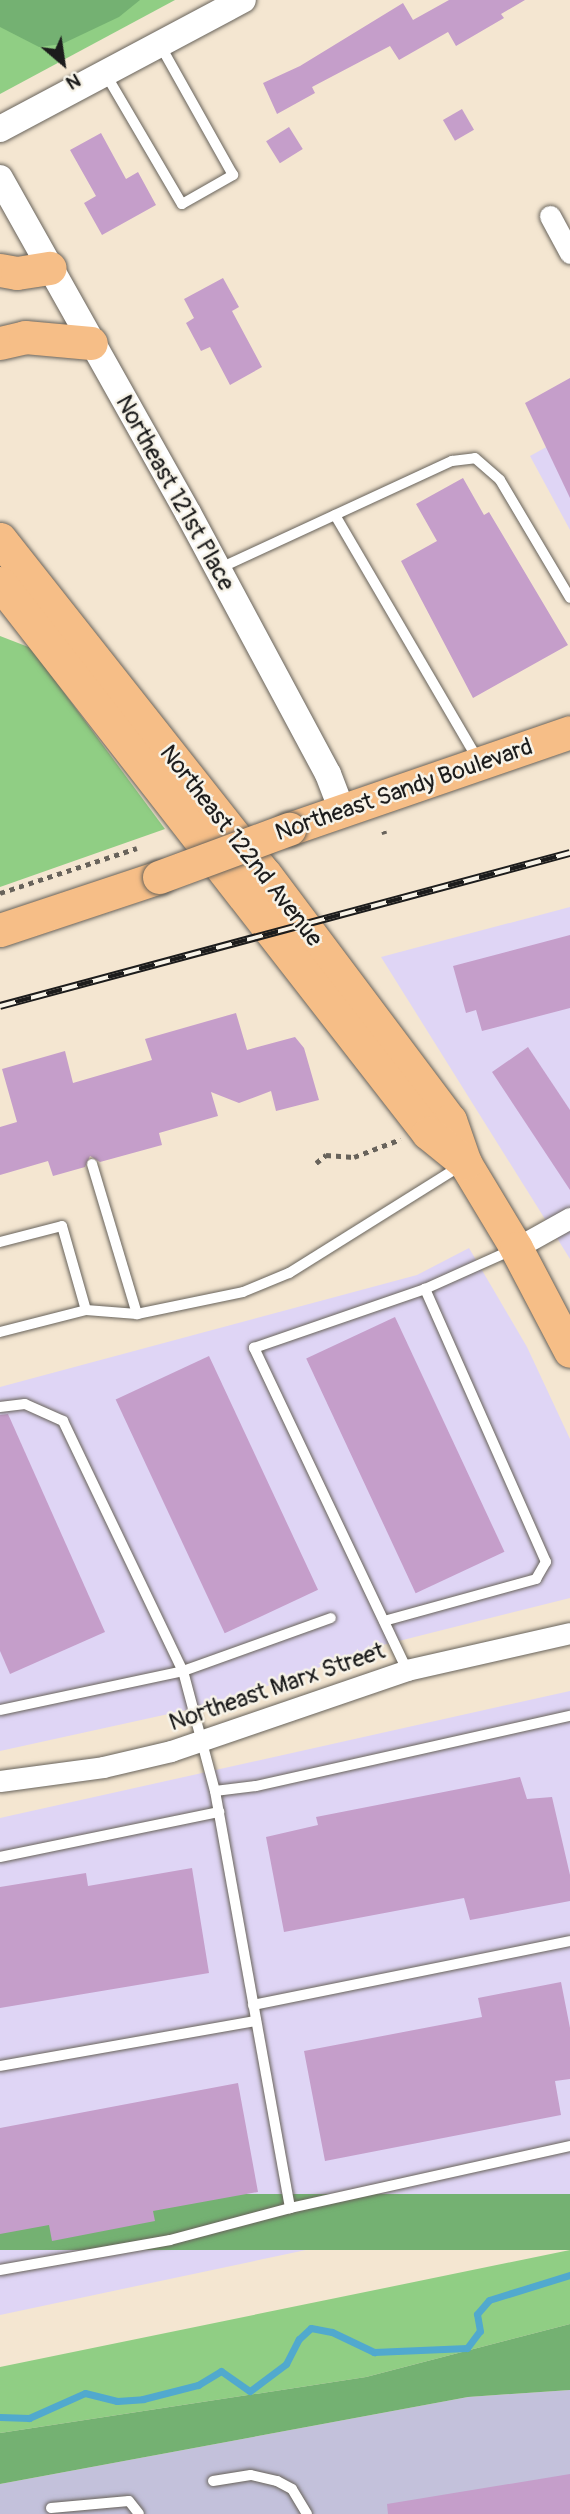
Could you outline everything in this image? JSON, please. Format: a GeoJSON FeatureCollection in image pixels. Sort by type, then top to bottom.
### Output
{"type":"FeatureCollection","features":[{"type":"Feature","properties":{"kind":"main road"},"geometry":{"type":"LineString","coordinates":[[0,270],[17,273],[50,268]]}},
{"type":"Feature","properties":{"kind":"main road"},"geometry":{"type":"LineString","coordinates":[[0,343],[25,337],[92,344]]}},
{"type":"Feature","properties":{"kind":"main road"},"geometry":{"type":"LineString","coordinates":[[0,516],[4,544]]}},
{"type":"Feature","properties":{"kind":"main road","name":"Northeast 122nd Avenue"},"geometry":{"type":"LineString","coordinates":[[4,544],[407,1061],[450,1120],[465,1163],[516,1248],[570,1351]]}},
{"type":"Feature","properties":{"kind":"main road","name":"Northeast 122nd Avenue"},"geometry":{"type":"LineString","coordinates":[[0,583],[421,1123],[465,1163]]}},
{"type":"Feature","properties":{"kind":"main road"},"geometry":{"type":"LineString","coordinates":[[0,616],[46,643]]}},
{"type":"Feature","properties":{"kind":"main road","name":"Northeast Sandy Boulevard"},"geometry":{"type":"LineString","coordinates":[[0,930],[159,877],[570,732]]}},
{"type":"Feature","properties":{"kind":"street"},"geometry":{"type":"LineString","coordinates":[[0,129],[243,0]]}},
{"type":"Feature","properties":{"kind":"street","name":"Northeast 121st Place"},"geometry":{"type":"LineString","coordinates":[[0,178],[218,569],[328,774],[342,811]]}},
{"type":"Feature","properties":{"kind":"street"},"geometry":{"type":"LineString","coordinates":[[550,216],[570,253]]}},
{"type":"Feature","properties":{"kind":"street"},"geometry":{"type":"LineString","coordinates":[[516,1248],[570,1218]]}},
{"type":"Feature","properties":{"kind":"street","name":"Northeast Marx Street"},"geometry":{"type":"LineString","coordinates":[[0,1781],[103,1767],[202,1742],[407,1670],[570,1633]]}},
{"type":"Feature","properties":{"kind":"lane"},"geometry":{"type":"LineString","coordinates":[[104,72],[183,204],[233,175],[159,43]]}},
{"type":"Feature","properties":{"kind":"lane"},"geometry":{"type":"LineString","coordinates":[[218,569],[452,461],[475,458],[500,480],[570,597]]}},
{"type":"Feature","properties":{"kind":"lane"},"geometry":{"type":"LineString","coordinates":[[335,515],[481,763]]}},
{"type":"Feature","properties":{"kind":"lane"},"geometry":{"type":"LineString","coordinates":[[0,1332],[86,1310],[137,1314],[243,1292],[289,1273],[465,1163]]}},
{"type":"Feature","properties":{"kind":"lane"},"geometry":{"type":"LineString","coordinates":[[92,1164],[137,1314]]}},
{"type":"Feature","properties":{"kind":"lane"},"geometry":{"type":"LineString","coordinates":[[0,1242],[62,1226],[86,1310]]}},
{"type":"Feature","properties":{"kind":"lane"},"geometry":{"type":"LineString","coordinates":[[407,1670],[254,1348],[425,1289],[516,1248]]}},
{"type":"Feature","properties":{"kind":"lane"},"geometry":{"type":"LineString","coordinates":[[384,1621],[526,1582],[536,1578],[547,1562],[425,1289]]}},
{"type":"Feature","properties":{"kind":"lane"},"geometry":{"type":"LineString","coordinates":[[0,1407],[25,1404],[63,1421],[183,1671],[215,1791],[290,2208]]}},
{"type":"Feature","properties":{"kind":"lane"},"geometry":{"type":"LineString","coordinates":[[0,1710],[183,1671],[331,1618]]}},
{"type":"Feature","properties":{"kind":"lane"},"geometry":{"type":"LineString","coordinates":[[215,1791],[256,1786],[570,1716]]}},
{"type":"Feature","properties":{"kind":"lane"},"geometry":{"type":"LineString","coordinates":[[0,1857],[219,1812]]}},
{"type":"Feature","properties":{"kind":"lane"},"geometry":{"type":"LineString","coordinates":[[253,2005],[570,1941]]}},
{"type":"Feature","properties":{"kind":"lane"},"geometry":{"type":"LineString","coordinates":[[0,2066],[256,2021]]}},
{"type":"Feature","properties":{"kind":"lane"},"geometry":{"type":"LineString","coordinates":[[0,2270],[170,2240],[290,2208],[570,2146]]}},
{"type":"Feature","properties":{"kind":"lane"},"geometry":{"type":"LineString","coordinates":[[213,2481],[251,2475],[277,2481],[292,2489],[307,2514]]}},
{"type":"Feature","properties":{"kind":"lane"},"geometry":{"type":"LineString","coordinates":[[51,2508],[129,2501],[139,2514]]}},
{"type":"Feature","properties":{"kind":"path"},"geometry":{"type":"LineString","coordinates":[[0,893],[137,848]]}},
{"type":"Feature","properties":{"kind":"path"},"geometry":{"type":"LineString","coordinates":[[316,1163],[326,1155],[354,1157],[392,1146],[421,1123]]}},
{"type":"Feature","properties":{"kind":"shaded area"},"geometry":{"type":"Polygon","coordinates":[[[570,434],[570,530],[530,456],[570,434]]]}},
{"type":"Feature","properties":{"kind":"shaded area"},"geometry":{"type":"Polygon","coordinates":[[[570,907],[570,1259],[381,957],[570,907]]]}},
{"type":"Feature","properties":{"kind":"shaded area"},"geometry":{"type":"Polygon","coordinates":[[[469,1248],[527,1347],[570,1439],[570,1598],[379,1646],[223,1702],[0,1751],[0,1387],[417,1275],[469,1248]]]}},
{"type":"Feature","properties":{"kind":"shaded area"},"geometry":{"type":"Polygon","coordinates":[[[570,1691],[570,2194],[0,2315],[0,1818],[570,1691]]]}},
{"type":"Feature","properties":{"kind":"shaded area"},"geometry":{"type":"Polygon","coordinates":[[[570,2390],[570,2514],[0,2514],[0,2484],[468,2397],[570,2390]]]}},
{"type":"Feature","properties":{"kind":"green space"},"geometry":{"type":"Polygon","coordinates":[[[0,0],[175,0],[0,94],[0,0]]]}},
{"type":"Feature","properties":{"kind":"green space"},"geometry":{"type":"Polygon","coordinates":[[[0,0],[140,0],[119,17],[62,44],[39,47],[0,27],[0,0]]]}},
{"type":"Feature","properties":{"kind":"green space"},"geometry":{"type":"Polygon","coordinates":[[[0,636],[31,648],[165,829],[0,887],[0,636]]]}},
{"type":"Feature","properties":{"kind":"green space"},"geometry":{"type":"Polygon","coordinates":[[[0,2194],[570,2194],[570,2250],[0,2250],[0,2194]]]}},
{"type":"Feature","properties":{"kind":"green space"},"geometry":{"type":"Polygon","coordinates":[[[570,2250],[570,2324],[366,2377],[0,2433],[0,2367],[570,2250]]]}},
{"type":"Feature","properties":{"kind":"green space"},"geometry":{"type":"Polygon","coordinates":[[[570,2324],[570,2390],[468,2397],[0,2484],[0,2433],[366,2377],[570,2324]]]}},
{"type":"Feature","properties":{"kind":"building"},"geometry":{"type":"Polygon","coordinates":[[[449,0],[525,0],[501,14],[504,18],[456,46],[448,32],[399,60],[390,46],[312,87],[315,93],[277,114],[263,83],[300,66],[403,3],[413,20],[449,0]]]}},
{"type":"Feature","properties":{"kind":"building"},"geometry":{"type":"Polygon","coordinates":[[[462,109],[474,130],[455,141],[443,120],[462,109]]]}},
{"type":"Feature","properties":{"kind":"building"},"geometry":{"type":"Polygon","coordinates":[[[289,127],[303,149],[280,163],[266,141],[289,127]]]}},
{"type":"Feature","properties":{"kind":"building"},"geometry":{"type":"Polygon","coordinates":[[[101,133],[126,179],[138,172],[156,205],[102,235],[84,203],[96,196],[70,150],[101,133]]]}},
{"type":"Feature","properties":{"kind":"building"},"geometry":{"type":"Polygon","coordinates":[[[223,278],[239,307],[232,311],[262,367],[230,385],[210,347],[201,351],[186,323],[194,318],[184,299],[223,278]]]}},
{"type":"Feature","properties":{"kind":"building"},"geometry":{"type":"Polygon","coordinates":[[[570,378],[570,498],[525,403],[570,378]]]}},
{"type":"Feature","properties":{"kind":"building"},"geometry":{"type":"Polygon","coordinates":[[[463,478],[484,515],[489,512],[568,645],[473,698],[401,561],[437,541],[416,504],[463,478]]]}},
{"type":"Feature","properties":{"kind":"building"},"geometry":{"type":"Polygon","coordinates":[[[570,935],[570,1008],[482,1031],[476,1010],[466,1013],[453,966],[570,935]]]}},
{"type":"Feature","properties":{"kind":"building"},"geometry":{"type":"Polygon","coordinates":[[[236,1013],[247,1050],[295,1037],[304,1048],[319,1100],[276,1111],[271,1091],[239,1103],[211,1092],[218,1116],[159,1133],[162,1145],[100,1162],[90,1156],[85,1167],[53,1176],[48,1161],[0,1175],[0,1127],[17,1122],[2,1069],[65,1051],[73,1083],[152,1060],[145,1039],[236,1013]]]}},
{"type":"Feature","properties":{"kind":"building"},"geometry":{"type":"Polygon","coordinates":[[[528,1047],[570,1110],[570,1190],[492,1072],[528,1047]]]}},
{"type":"Feature","properties":{"kind":"building"},"geometry":{"type":"Polygon","coordinates":[[[395,1317],[504,1552],[416,1593],[306,1358],[395,1317]]]}},
{"type":"Feature","properties":{"kind":"building"},"geometry":{"type":"Polygon","coordinates":[[[209,1356],[318,1590],[225,1633],[116,1400],[209,1356]]]}},
{"type":"Feature","properties":{"kind":"building"},"geometry":{"type":"Polygon","coordinates":[[[8,1414],[105,1632],[10,1674],[0,1651],[0,1415],[8,1414]]]}},
{"type":"Feature","properties":{"kind":"building"},"geometry":{"type":"Polygon","coordinates":[[[520,1777],[527,1799],[552,1797],[570,1875],[570,1901],[470,1920],[464,1898],[284,1932],[266,1837],[318,1825],[316,1817],[520,1777]]]}},
{"type":"Feature","properties":{"kind":"building"},"geometry":{"type":"Polygon","coordinates":[[[192,1868],[209,1973],[0,2008],[0,1887],[86,1873],[88,1886],[192,1868]]]}},
{"type":"Feature","properties":{"kind":"building"},"geometry":{"type":"Polygon","coordinates":[[[561,1982],[570,2028],[570,2079],[555,2081],[561,2115],[325,2161],[304,2051],[482,2017],[478,1998],[561,1982]]]}},
{"type":"Feature","properties":{"kind":"building"},"geometry":{"type":"Polygon","coordinates":[[[238,2083],[258,2192],[153,2211],[155,2221],[52,2241],[49,2225],[0,2234],[0,2128],[238,2083]]]}},
{"type":"Feature","properties":{"kind":"building"},"geometry":{"type":"Polygon","coordinates":[[[570,2474],[570,2514],[388,2514],[387,2504],[570,2474]]]}},
{"type":"Feature","properties":{"kind":"waterway"},"geometry":{"type":"LineString","coordinates":[[0,2417],[29,2418],[85,2393],[117,2401],[143,2399],[198,2385],[221,2371],[250,2391],[286,2364],[299,2339],[311,2328],[332,2332],[374,2352],[467,2348],[480,2331],[477,2314],[489,2300],[570,2275]]}},
{"type":"Feature","properties":{"kind":"railway"},"geometry":{"type":"LineString","coordinates":[[0,1006],[570,853]]}}]}
